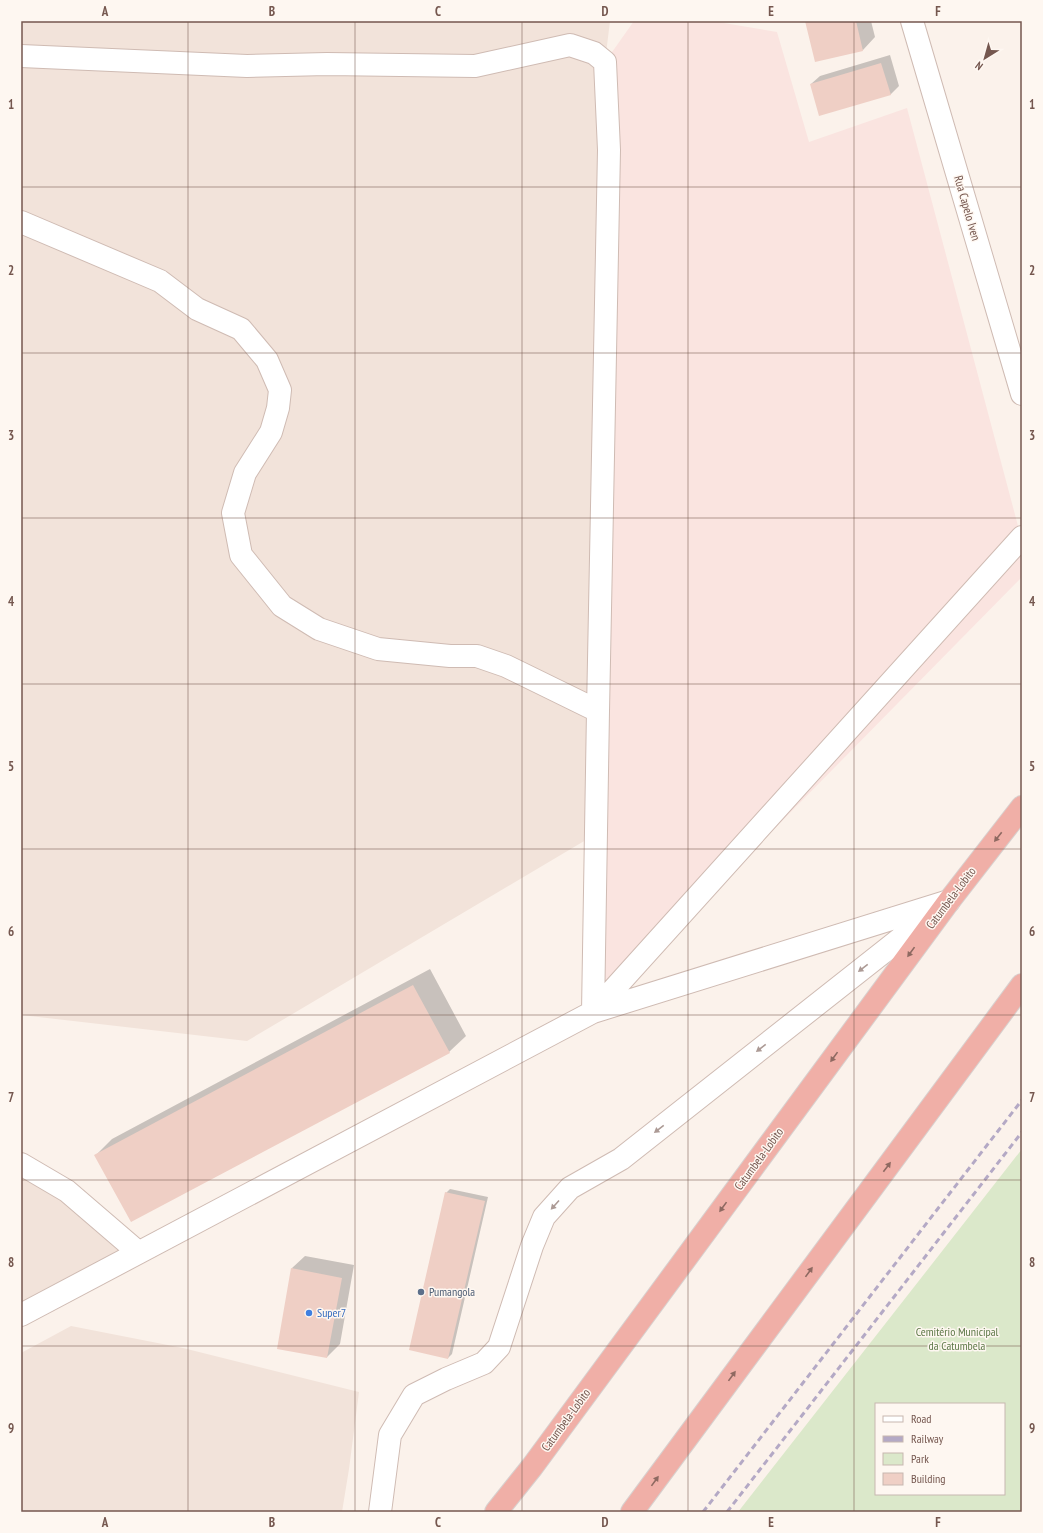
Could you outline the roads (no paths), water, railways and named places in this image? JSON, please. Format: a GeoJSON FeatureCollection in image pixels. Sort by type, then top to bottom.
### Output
{"type":"FeatureCollection","features":[{"type":"Feature","properties":{"kind":"highway","name":"Catumbela-Lobito"},"geometry":{"type":"LineString","coordinates":[[496,1512],[532,1467],[949,900],[1022,807]]}},
{"type":"Feature","properties":{"kind":"highway"},"geometry":{"type":"LineString","coordinates":[[632,1512],[1022,985]]}},
{"type":"Feature","properties":{"kind":"street","name":"Rua Capelo Iven"},"geometry":{"type":"LineString","coordinates":[[912,21],[1022,394]]}},
{"type":"Feature","properties":{"kind":"street"},"geometry":{"type":"LineString","coordinates":[[21,56],[246,66],[327,64],[475,66],[570,45],[594,53],[605,62],[609,150],[598,711],[594,1012]]}},
{"type":"Feature","properties":{"kind":"street"},"geometry":{"type":"LineString","coordinates":[[21,222],[160,281],[196,309],[241,329],[267,360],[280,390],[278,408],[271,432],[245,473],[232,512],[242,555],[282,606],[319,629],[378,649],[450,656],[477,656],[506,666],[598,711]]}},
{"type":"Feature","properties":{"kind":"street"},"geometry":{"type":"LineString","coordinates":[[594,1012],[1022,537]]}},
{"type":"Feature","properties":{"kind":"street"},"geometry":{"type":"LineString","coordinates":[[21,1315],[594,1012],[949,900]]}},
{"type":"Feature","properties":{"kind":"street"},"geometry":{"type":"LineString","coordinates":[[380,1512],[390,1435],[414,1394],[484,1363],[499,1347],[532,1246],[544,1217],[570,1188],[621,1159],[949,900]]}},
{"type":"Feature","properties":{"kind":"street"},"geometry":{"type":"LineString","coordinates":[[21,1164],[67,1191],[138,1252]]}},
{"type":"Feature","properties":{"kind":"railway"},"geometry":{"type":"LineString","coordinates":[[703,1512],[1022,1100]]}},
{"type":"Feature","properties":{"kind":"railway"},"geometry":{"type":"LineString","coordinates":[[727,1512],[1022,1132]]}},
{"type":"Feature","properties":{"kind":"place","name":"Pumangola"},"geometry":{"type":"Point","coordinates":[421,1292]}},
{"type":"Feature","properties":{"kind":"place","name":"Super7"},"geometry":{"type":"Point","coordinates":[309,1313]}},
{"type":"Feature","properties":{"kind":"park label","name":"Cemitério Municipal da Catumbela"},"geometry":{"type":"Point","coordinates":[957,1339]}}]}
